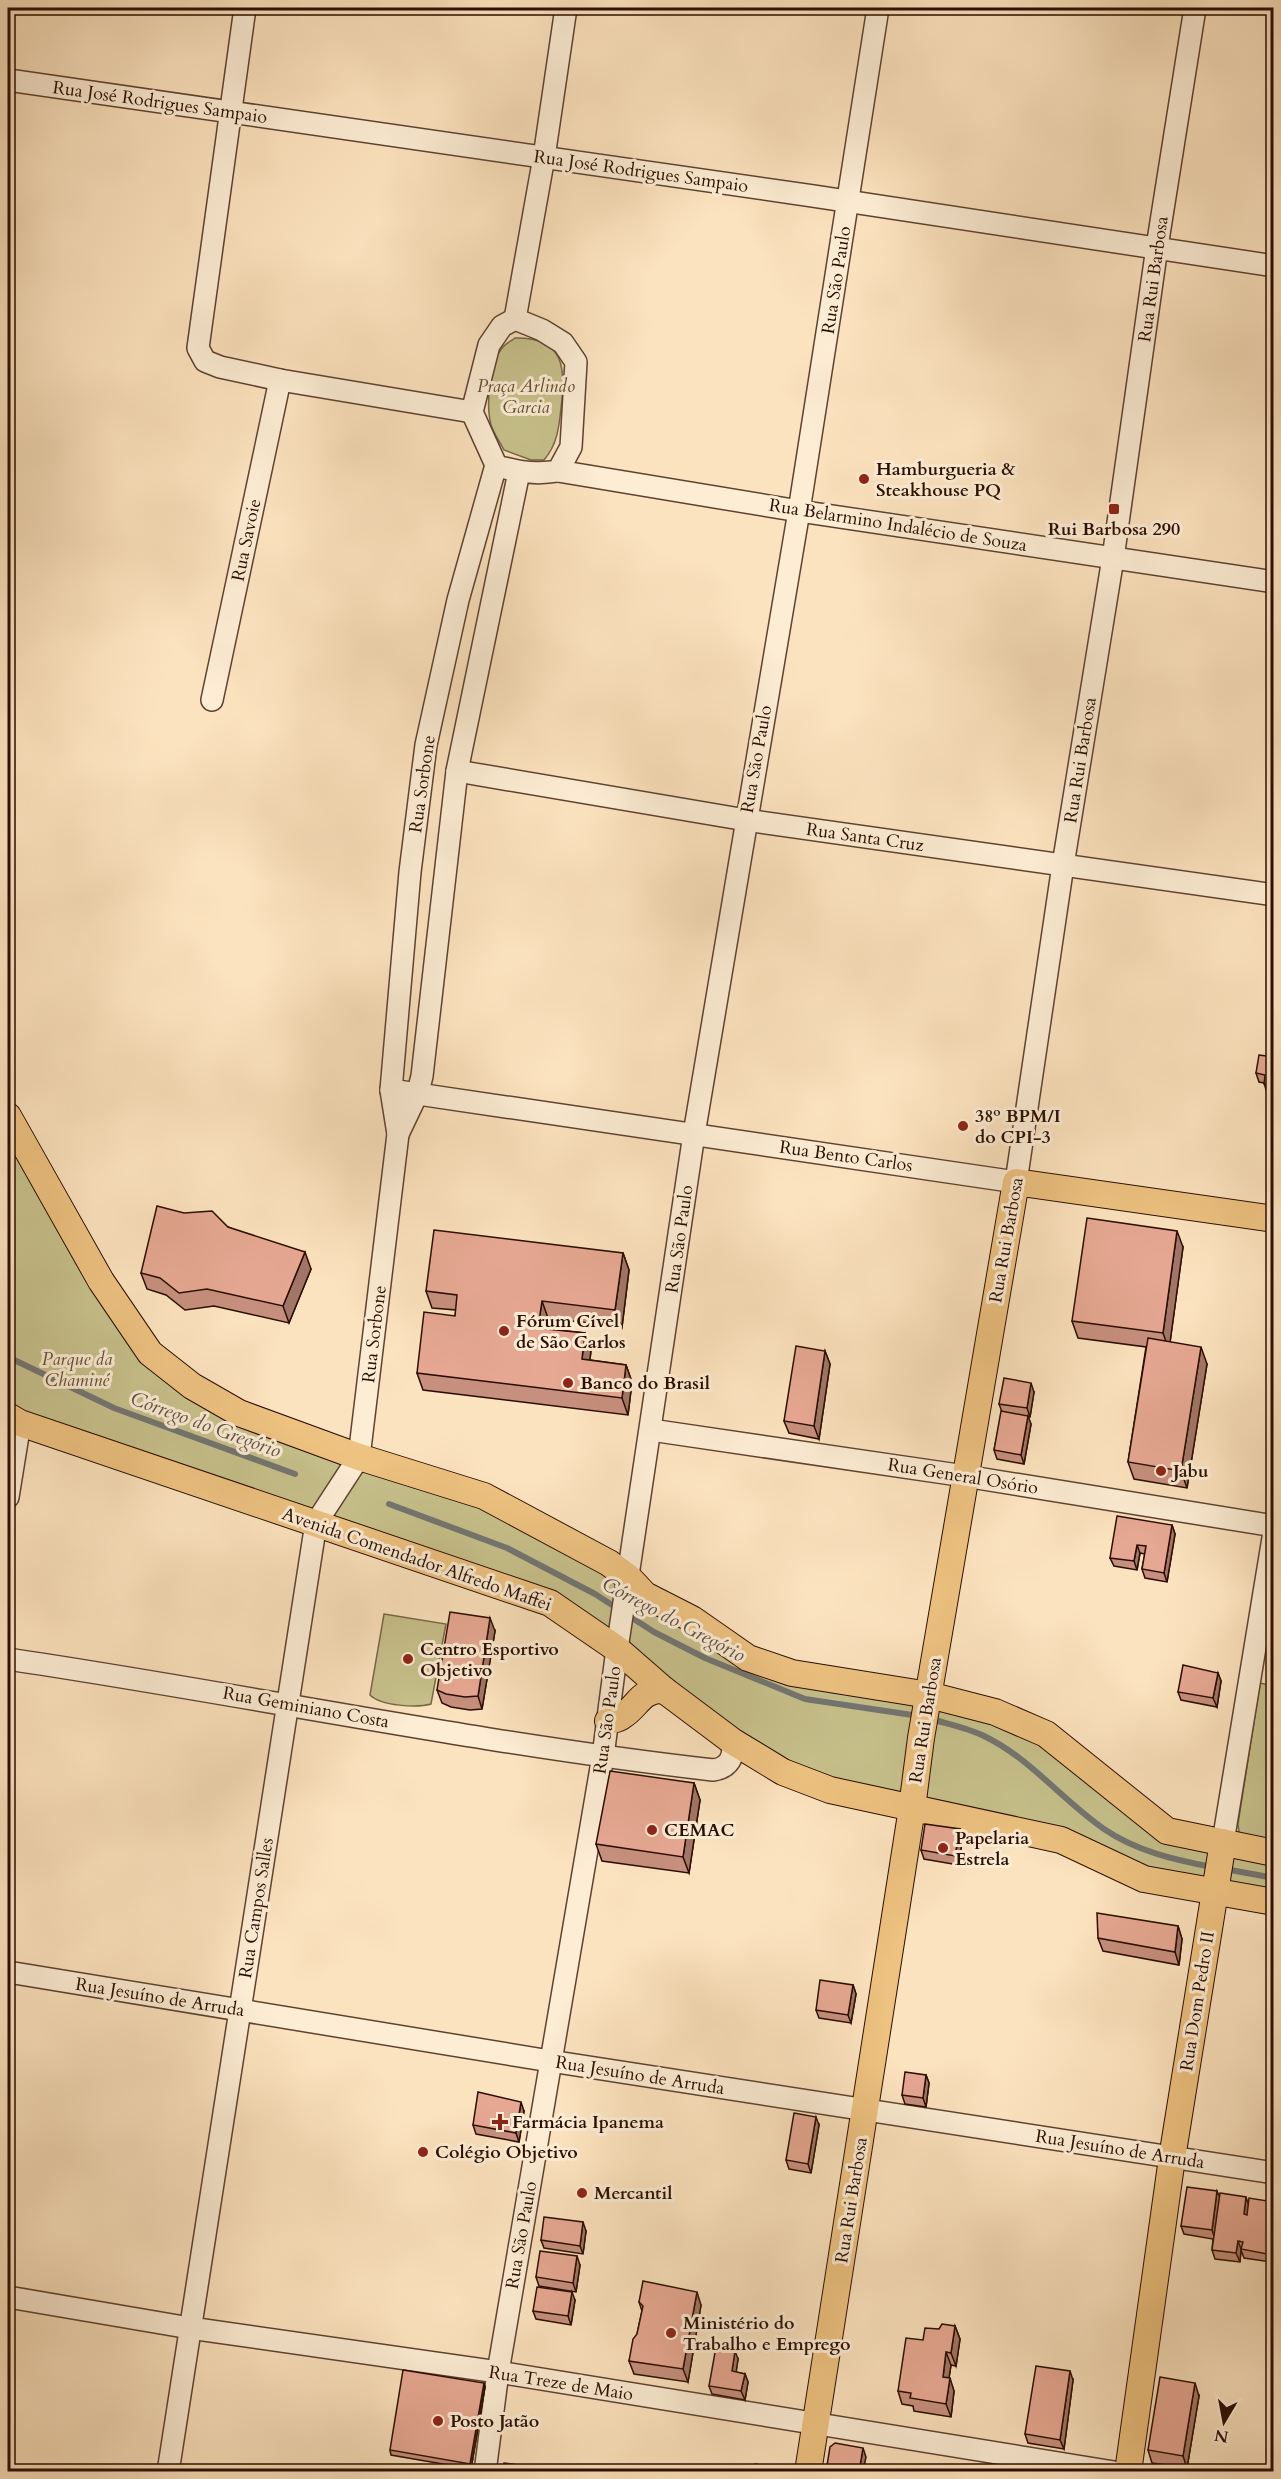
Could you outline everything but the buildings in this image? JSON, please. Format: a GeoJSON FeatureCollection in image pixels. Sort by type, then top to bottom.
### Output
{"type":"FeatureCollection","features":[{"type":"Feature","properties":{"kind":"main road"},"geometry":{"type":"LineString","coordinates":[[8,1116],[101,1281],[150,1353],[192,1386],[239,1413],[359,1457],[484,1496],[609,1563],[645,1595],[692,1619],[748,1658],[792,1673],[995,1712],[1046,1734],[1167,1831],[1222,1848],[1274,1853]]}},
{"type":"Feature","properties":{"kind":"main road","name":"Rua Bento Carlos"},"geometry":{"type":"LineString","coordinates":[[1016,1182],[1274,1219]]}},
{"type":"Feature","properties":{"kind":"main road","name":"Rua Rui Barbosa"},"geometry":{"type":"LineString","coordinates":[[808,2472],[866,2109],[921,1738],[1016,1182]]}},
{"type":"Feature","properties":{"kind":"main road","name":"Avenida Comendador Alfredo Maffei"},"geometry":{"type":"LineString","coordinates":[[14,1420],[550,1603],[619,1640],[664,1690],[732,1742],[783,1772],[830,1790],[1061,1840],[1144,1879],[1217,1887],[1274,1902]]}},
{"type":"Feature","properties":{"kind":"main road"},"geometry":{"type":"LineString","coordinates":[[608,1721],[623,1716],[636,1701],[655,1689],[664,1690]]}},
{"type":"Feature","properties":{"kind":"main road","name":"Rua Dom Pedro II"},"geometry":{"type":"LineString","coordinates":[[1128,2472],[1172,2158],[1222,1848]]}},
{"type":"Feature","properties":{"kind":"street"},"geometry":{"type":"LineString","coordinates":[[244,8],[198,348],[206,361],[220,367],[280,380],[472,412]]}},
{"type":"Feature","properties":{"kind":"street"},"geometry":{"type":"LineString","coordinates":[[515,319],[544,157],[566,8]]}},
{"type":"Feature","properties":{"kind":"street","name":"Rua São Paulo"},"geometry":{"type":"LineString","coordinates":[[485,2472],[498,2372],[603,1756],[694,1134],[799,511],[878,8]]}},
{"type":"Feature","properties":{"kind":"street","name":"Rua Rui Barbosa"},"geometry":{"type":"LineString","coordinates":[[1016,1182],[1063,865],[1113,558],[1194,8]]}},
{"type":"Feature","properties":{"kind":"street","name":"Rua José Rodrigues Sampaio"},"geometry":{"type":"LineString","coordinates":[[8,80],[849,201],[1274,266]]}},
{"type":"Feature","properties":{"kind":"street"},"geometry":{"type":"LineString","coordinates":[[515,319],[542,330],[563,344],[576,362],[571,447],[558,471],[519,472],[496,465],[472,412],[489,345],[502,326],[515,319]]}},
{"type":"Feature","properties":{"kind":"street","name":"Rua Savoie"},"geometry":{"type":"LineString","coordinates":[[212,700],[280,380]]}},
{"type":"Feature","properties":{"kind":"street","name":"Rua Sorbone"},"geometry":{"type":"LineString","coordinates":[[316,1523],[359,1457],[398,1134],[391,1090],[410,872],[426,745],[458,600],[496,465]]}},
{"type":"Feature","properties":{"kind":"street","name":"Rua Belarmino Indalécio de Souza"},"geometry":{"type":"LineString","coordinates":[[558,471],[799,511],[1274,582]]}},
{"type":"Feature","properties":{"kind":"street","name":"Rua Sorbone"},"geometry":{"type":"LineString","coordinates":[[398,1134],[418,1092],[422,1076],[457,771],[519,472]]}},
{"type":"Feature","properties":{"kind":"street"},"geometry":{"type":"LineString","coordinates":[[458,600],[493,606]]}},
{"type":"Feature","properties":{"kind":"street","name":"Rua Santa Cruz"},"geometry":{"type":"LineString","coordinates":[[457,771],[746,820],[1274,894]]}},
{"type":"Feature","properties":{"kind":"street","name":"Rua Bento Carlos"},"geometry":{"type":"LineString","coordinates":[[391,1090],[418,1092],[1016,1182]]}},
{"type":"Feature","properties":{"kind":"street"},"geometry":{"type":"LineString","coordinates":[[8,1497],[14,1420]]}},
{"type":"Feature","properties":{"kind":"street","name":"Rua General Osório"},"geometry":{"type":"LineString","coordinates":[[651,1430],[965,1476],[1274,1526]]}},
{"type":"Feature","properties":{"kind":"street","name":"Rua Campos Salles"},"geometry":{"type":"LineString","coordinates":[[168,2472],[316,1523]]}},
{"type":"Feature","properties":{"kind":"street","name":"Rua Dom Pedro II"},"geometry":{"type":"LineString","coordinates":[[1222,1848],[1274,1532]]}},
{"type":"Feature","properties":{"kind":"street","name":"Rua Geminiano Costa"},"geometry":{"type":"LineString","coordinates":[[8,1659],[149,1680],[603,1756],[713,1770],[721,1769],[728,1764],[734,1751],[732,1742]]}},
{"type":"Feature","properties":{"kind":"street","name":"Rua Jesuíno de Arruda"},"geometry":{"type":"LineString","coordinates":[[8,1972],[550,2061],[1274,2172]]}},
{"type":"Feature","properties":{"kind":"street","name":"Rua Treze de Maio"},"geometry":{"type":"LineString","coordinates":[[8,2297],[190,2328],[498,2372],[1114,2472]]}},
{"type":"Feature","properties":{"kind":"green space","name":"Praça Arlindo Garcia"},"geometry":{"type":"Polygon","coordinates":[[[515,338],[532,339],[544,343],[553,349],[562,368],[563,394],[558,429],[555,442],[544,460],[531,460],[504,450],[491,425],[489,396],[492,373],[498,354],[507,343],[515,338]]]}},
{"type":"Feature","properties":{"kind":"green space","name":"Parque da Chaminé"},"geometry":{"type":"Polygon","coordinates":[[[8,1116],[101,1281],[192,1386],[484,1496],[748,1658],[995,1712],[1167,1831],[1273,1853],[1273,1902],[783,1772],[550,1603],[8,1416],[8,1116]]]}},
{"type":"Feature","properties":{"kind":"green space","name":"Centro Esportivo Objetivo"},"geometry":{"type":"Polygon","coordinates":[[[384,1614],[446,1624],[431,1704],[399,1705],[382,1702],[370,1695],[384,1614]]]}},
{"type":"Feature","properties":{"kind":"green space"},"geometry":{"type":"Polygon","coordinates":[[[1260,1683],[1273,1686],[1273,1842],[1246,1837],[1239,1832],[1238,1824],[1260,1683]]]}},
{"type":"Feature","properties":{"kind":"waterway","name":"Córrego do Gregório"},"geometry":{"type":"LineString","coordinates":[[8,1357],[114,1408],[295,1474]]}},
{"type":"Feature","properties":{"kind":"waterway","name":"Córrego do Gregório"},"geometry":{"type":"LineString","coordinates":[[389,1504],[507,1548],[595,1594],[654,1632],[705,1658],[805,1699],[919,1716]]}},
{"type":"Feature","properties":{"kind":"waterway","name":"Córrego do Gregório"},"geometry":{"type":"LineString","coordinates":[[931,1719],[971,1731],[1001,1745],[1031,1767],[1089,1818],[1116,1837],[1156,1854],[1212,1867]]}},
{"type":"Feature","properties":{"kind":"waterway","name":"Córrego do Gregório"},"geometry":{"type":"LineString","coordinates":[[1225,1869],[1274,1878]]}},
{"type":"Feature","properties":{"kind":"place","name":"Hamburgueria & Steakhouse PQ"},"geometry":{"type":"Point","coordinates":[864,479]}},
{"type":"Feature","properties":{"kind":"place","name":"Rui Barbosa 290"},"geometry":{"type":"Point","coordinates":[1114,509]}},
{"type":"Feature","properties":{"kind":"place","name":"38º BPM/I do CPI-3"},"geometry":{"type":"Point","coordinates":[963,1126]}},
{"type":"Feature","properties":{"kind":"place","name":"Fórum Cível de São Carlos"},"geometry":{"type":"Point","coordinates":[504,1331]}},
{"type":"Feature","properties":{"kind":"place","name":"Banco do Brasil"},"geometry":{"type":"Point","coordinates":[568,1383]}},
{"type":"Feature","properties":{"kind":"place","name":"Jabu"},"geometry":{"type":"Point","coordinates":[1161,1471]}},
{"type":"Feature","properties":{"kind":"place","name":"Centro Esportivo Objetivo"},"geometry":{"type":"Point","coordinates":[408,1659]}},
{"type":"Feature","properties":{"kind":"place","name":"CEMAC"},"geometry":{"type":"Point","coordinates":[652,1830]}},
{"type":"Feature","properties":{"kind":"place","name":"Papelaria Estrela"},"geometry":{"type":"Point","coordinates":[943,1848]}},
{"type":"Feature","properties":{"kind":"place","name":"Farmácia Ipanema"},"geometry":{"type":"Point","coordinates":[500,2122]}},
{"type":"Feature","properties":{"kind":"place","name":"Colégio Objetivo"},"geometry":{"type":"Point","coordinates":[423,2152]}},
{"type":"Feature","properties":{"kind":"place","name":"Mercantil"},"geometry":{"type":"Point","coordinates":[582,2193]}},
{"type":"Feature","properties":{"kind":"place","name":"Ministério do Trabalho e Emprego"},"geometry":{"type":"Point","coordinates":[671,2333]}},
{"type":"Feature","properties":{"kind":"place","name":"Posto Jatão"},"geometry":{"type":"Point","coordinates":[438,2421]}}]}
